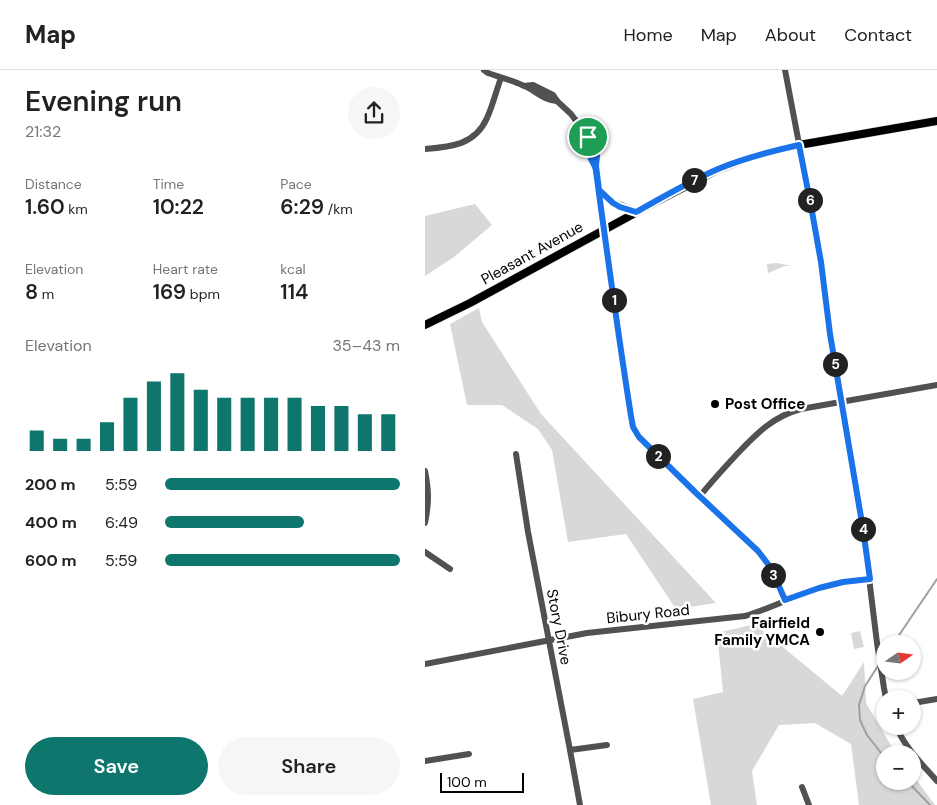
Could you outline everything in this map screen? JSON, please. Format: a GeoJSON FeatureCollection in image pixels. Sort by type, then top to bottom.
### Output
{"type":"FeatureCollection","features":[{"type":"Feature","properties":{"kind":"main road","name":"Pleasant Avenue"},"geometry":{"type":"LineString","coordinates":[[425,325],[470,303],[604,229],[717,170],[754,156],[799,145],[937,121]]}},
{"type":"Feature","properties":{"kind":"main road"},"geometry":{"type":"LineString","coordinates":[[599,190],[613,203],[636,212]]}},
{"type":"Feature","properties":{"kind":"street"},"geometry":{"type":"LineString","coordinates":[[484,70],[501,78],[524,86],[533,85],[553,94],[592,140],[596,149],[596,166],[604,229],[633,427],[643,442],[758,551],[771,568],[785,600]]}},
{"type":"Feature","properties":{"kind":"street"},"geometry":{"type":"LineString","coordinates":[[494,70],[501,78]]}},
{"type":"Feature","properties":{"kind":"street"},"geometry":{"type":"LineString","coordinates":[[785,70],[821,262],[830,334],[863,529],[884,690]]}},
{"type":"Feature","properties":{"kind":"street"},"geometry":{"type":"LineString","coordinates":[[425,149],[461,144],[479,130],[487,118],[501,78]]}},
{"type":"Feature","properties":{"kind":"street"},"geometry":{"type":"LineString","coordinates":[[700,496],[752,438],[773,421],[794,411],[937,385]]}},
{"type":"Feature","properties":{"kind":"street","name":"Story Drive"},"geometry":{"type":"LineString","coordinates":[[516,454],[528,532],[580,805]]}},
{"type":"Feature","properties":{"kind":"street"},"geometry":{"type":"LineString","coordinates":[[425,471],[429,491],[425,523]]}},
{"type":"Feature","properties":{"kind":"street"},"geometry":{"type":"LineString","coordinates":[[425,552],[450,569]]}},
{"type":"Feature","properties":{"kind":"street","name":"Bibury Road"},"geometry":{"type":"LineString","coordinates":[[425,664],[587,633],[745,616],[760,612],[785,600],[819,588],[843,582],[870,579]]}},
{"type":"Feature","properties":{"kind":"street"},"geometry":{"type":"LineString","coordinates":[[921,702],[937,699]]}},
{"type":"Feature","properties":{"kind":"street"},"geometry":{"type":"LineString","coordinates":[[900,735],[915,756],[937,781]]}},
{"type":"Feature","properties":{"kind":"street"},"geometry":{"type":"LineString","coordinates":[[570,750],[607,745]]}},
{"type":"Feature","properties":{"kind":"street"},"geometry":{"type":"LineString","coordinates":[[425,761],[469,754]]}},
{"type":"Feature","properties":{"kind":"street"},"geometry":{"type":"LineString","coordinates":[[802,787],[809,805]]}},
{"type":"Feature","properties":{"kind":"shaded area"},"geometry":{"type":"Polygon","coordinates":[[[475,204],[492,225],[454,257],[425,276],[425,216],[475,204]]]}},
{"type":"Feature","properties":{"kind":"shaded area"},"geometry":{"type":"Polygon","coordinates":[[[777,263],[791,266],[785,266],[768,273],[767,264],[777,263]]]}},
{"type":"Feature","properties":{"kind":"shaded area"},"geometry":{"type":"Polygon","coordinates":[[[479,308],[482,322],[541,414],[716,603],[676,609],[626,534],[568,542],[552,450],[538,429],[502,405],[467,405],[450,324],[479,308]]]}},
{"type":"Feature","properties":{"kind":"shaded area"},"geometry":{"type":"Polygon","coordinates":[[[755,624],[842,696],[864,662],[866,703],[876,720],[876,735],[885,735],[891,745],[876,745],[876,790],[921,790],[921,786],[935,805],[859,805],[851,744],[815,723],[779,725],[752,771],[757,805],[711,805],[693,699],[723,692],[717,633],[755,624]]]}},
{"type":"Feature","properties":{"kind":"shaded area"},"geometry":{"type":"Polygon","coordinates":[[[860,631],[864,647],[854,649],[851,633],[860,631]]]}},
{"type":"Feature","properties":{"kind":"waterway"},"geometry":{"type":"LineString","coordinates":[[899,635],[937,579]]}},
{"type":"Feature","properties":{"kind":"waterway"},"geometry":{"type":"LineString","coordinates":[[876,669],[865,686],[859,705],[860,720],[867,735],[876,746]]}},
{"type":"Feature","properties":{"kind":"waterway"},"geometry":{"type":"LineString","coordinates":[[916,790],[930,805]]}},
{"type":"Feature","properties":{"kind":"place","name":"Post Office"},"geometry":{"type":"Point","coordinates":[715,404]}},
{"type":"Feature","properties":{"kind":"place","name":"Fairfield Family YMCA"},"geometry":{"type":"Point","coordinates":[820,632]}},
{"type":"Feature","properties":{"kind":"route"},"geometry":{"type":"LineString","coordinates":[[588,137],[592,140],[596,149],[599,190],[613,203],[636,212],[717,170],[754,156],[799,145],[821,262],[830,334],[870,579],[843,582],[785,600],[771,568],[758,551],[639,437],[633,427],[631,416],[619,337],[596,171],[596,166],[591,159],[586,143],[588,137]]}}]}
